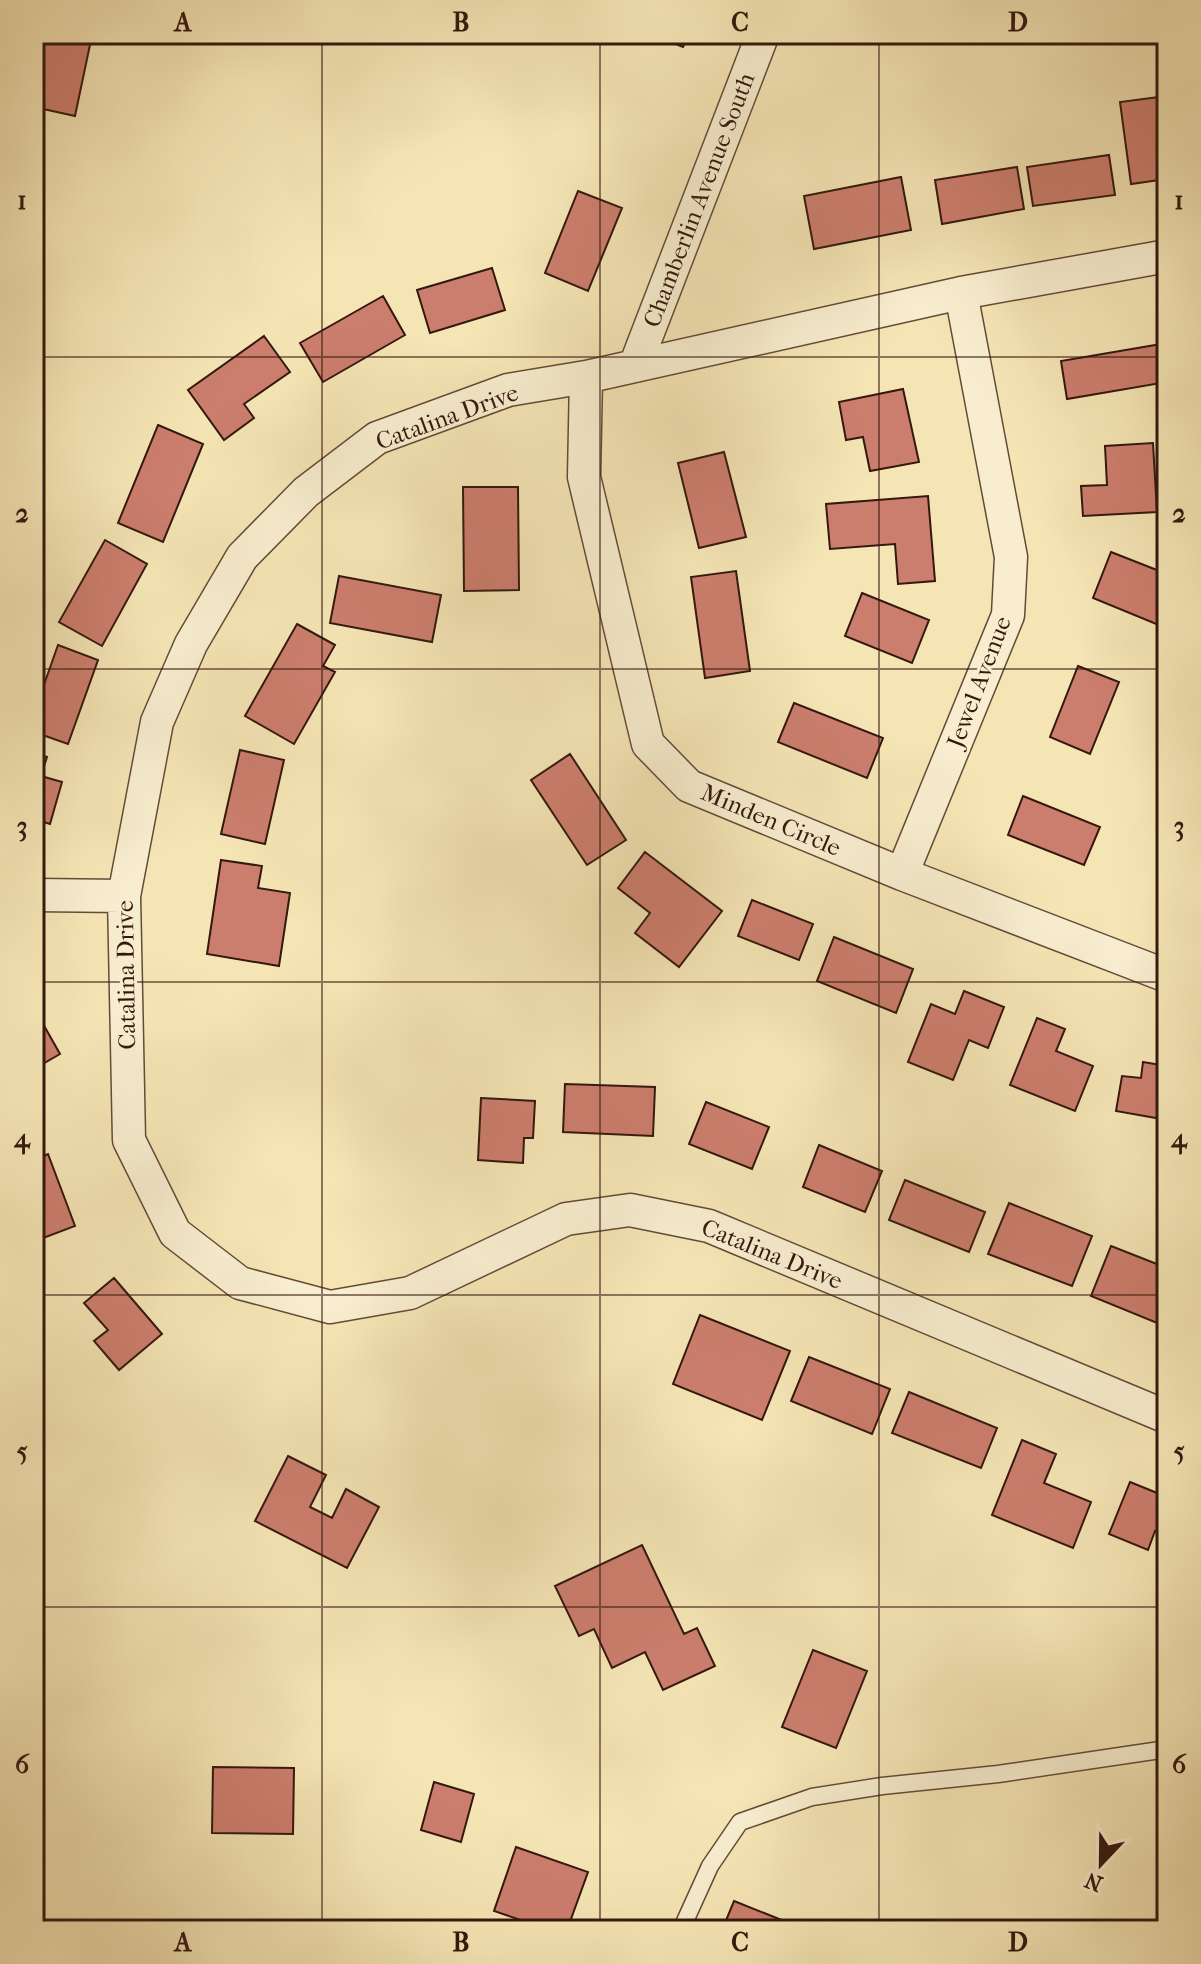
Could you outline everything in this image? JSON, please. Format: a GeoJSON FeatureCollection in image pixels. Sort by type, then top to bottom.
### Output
{"type":"FeatureCollection","features":[{"type":"Feature","properties":{"kind":"street","name":"Chamberlin Avenue South"},"geometry":{"type":"LineString","coordinates":[[635,366],[763,34]]}},
{"type":"Feature","properties":{"kind":"street","name":"Catalina Drive"},"geometry":{"type":"LineString","coordinates":[[1167,256],[961,293],[586,377],[508,390],[377,438],[306,492],[242,557],[191,644],[157,722],[124,896],[129,1140],[175,1233],[240,1283],[330,1307],[410,1293],[566,1219],[630,1210],[709,1226],[1167,1417]]}},
{"type":"Feature","properties":{"kind":"street","name":"Jewel Avenue"},"geometry":{"type":"LineString","coordinates":[[902,874],[1008,615],[1011,557],[961,293]]}},
{"type":"Feature","properties":{"kind":"street","name":"Minden Circle"},"geometry":{"type":"LineString","coordinates":[[586,377],[584,477],[648,744],[689,786],[902,874],[1167,976]]}},
{"type":"Feature","properties":{"kind":"street"},"geometry":{"type":"LineString","coordinates":[[34,895],[124,896]]}},
{"type":"Feature","properties":{"kind":"lane"},"geometry":{"type":"LineString","coordinates":[[681,1930],[710,1866],[740,1822],[812,1797],[1167,1749]]}},
{"type":"Feature","properties":{"kind":"building"},"geometry":{"type":"Polygon","coordinates":[[[34,34],[71,34],[91,40],[75,116],[34,107],[34,34]]]}},
{"type":"Feature","properties":{"kind":"building"},"geometry":{"type":"Polygon","coordinates":[[[651,34],[689,34],[683,47],[651,34]]]}},
{"type":"Feature","properties":{"kind":"building"},"geometry":{"type":"Polygon","coordinates":[[[1167,96],[1167,179],[1131,184],[1120,102],[1167,96]]]}},
{"type":"Feature","properties":{"kind":"building"},"geometry":{"type":"Polygon","coordinates":[[[1109,155],[1115,195],[1033,206],[1027,167],[1109,155]]]}},
{"type":"Feature","properties":{"kind":"building"},"geometry":{"type":"Polygon","coordinates":[[[1017,167],[1024,209],[942,224],[935,180],[1017,167]]]}},
{"type":"Feature","properties":{"kind":"building"},"geometry":{"type":"Polygon","coordinates":[[[901,177],[911,230],[814,249],[804,196],[901,177]]]}},
{"type":"Feature","properties":{"kind":"building"},"geometry":{"type":"Polygon","coordinates":[[[578,191],[622,208],[588,291],[545,273],[578,191]]]}},
{"type":"Feature","properties":{"kind":"building"},"geometry":{"type":"Polygon","coordinates":[[[492,268],[505,310],[430,333],[417,290],[492,268]]]}},
{"type":"Feature","properties":{"kind":"building"},"geometry":{"type":"Polygon","coordinates":[[[383,296],[405,335],[323,382],[300,343],[383,296]]]}},
{"type":"Feature","properties":{"kind":"building"},"geometry":{"type":"Polygon","coordinates":[[[264,336],[290,372],[244,404],[254,418],[224,440],[188,390],[264,336]]]}},
{"type":"Feature","properties":{"kind":"building"},"geometry":{"type":"Polygon","coordinates":[[[1167,343],[1167,382],[1067,399],[1061,361],[1167,343]]]}},
{"type":"Feature","properties":{"kind":"building"},"geometry":{"type":"Polygon","coordinates":[[[903,389],[919,462],[870,471],[863,437],[846,440],[839,402],[903,389]]]}},
{"type":"Feature","properties":{"kind":"building"},"geometry":{"type":"Polygon","coordinates":[[[158,425],[203,444],[163,542],[118,523],[158,425]]]}},
{"type":"Feature","properties":{"kind":"building"},"geometry":{"type":"Polygon","coordinates":[[[1153,443],[1157,512],[1083,516],[1081,486],[1107,485],[1105,446],[1153,443]]]}},
{"type":"Feature","properties":{"kind":"building"},"geometry":{"type":"Polygon","coordinates":[[[724,452],[746,537],[699,548],[678,463],[724,452]]]}},
{"type":"Feature","properties":{"kind":"building"},"geometry":{"type":"Polygon","coordinates":[[[463,487],[518,487],[519,590],[464,591],[463,487]]]}},
{"type":"Feature","properties":{"kind":"building"},"geometry":{"type":"Polygon","coordinates":[[[928,496],[935,581],[898,584],[895,544],[830,549],[826,504],[928,496]]]}},
{"type":"Feature","properties":{"kind":"building"},"geometry":{"type":"Polygon","coordinates":[[[105,540],[147,564],[102,646],[59,622],[105,540]]]}},
{"type":"Feature","properties":{"kind":"building"},"geometry":{"type":"Polygon","coordinates":[[[1111,552],[1167,574],[1166,628],[1093,598],[1111,552]]]}},
{"type":"Feature","properties":{"kind":"building"},"geometry":{"type":"Polygon","coordinates":[[[736,571],[750,671],[705,678],[691,577],[736,571]]]}},
{"type":"Feature","properties":{"kind":"building"},"geometry":{"type":"Polygon","coordinates":[[[339,576],[441,595],[432,642],[330,623],[339,576]]]}},
{"type":"Feature","properties":{"kind":"building"},"geometry":{"type":"Polygon","coordinates":[[[862,593],[929,620],[912,663],[845,636],[862,593]]]}},
{"type":"Feature","properties":{"kind":"building"},"geometry":{"type":"Polygon","coordinates":[[[297,624],[335,645],[323,666],[335,672],[294,744],[245,716],[297,624]]]}},
{"type":"Feature","properties":{"kind":"building"},"geometry":{"type":"Polygon","coordinates":[[[58,645],[98,660],[68,744],[34,732],[34,713],[58,645]]]}},
{"type":"Feature","properties":{"kind":"building"},"geometry":{"type":"Polygon","coordinates":[[[1078,666],[1119,682],[1090,754],[1050,737],[1078,666]]]}},
{"type":"Feature","properties":{"kind":"building"},"geometry":{"type":"Polygon","coordinates":[[[794,703],[883,738],[867,778],[778,742],[794,703]]]}},
{"type":"Feature","properties":{"kind":"building"},"geometry":{"type":"Polygon","coordinates":[[[240,750],[284,760],[265,844],[221,834],[240,750]]]}},
{"type":"Feature","properties":{"kind":"building"},"geometry":{"type":"Polygon","coordinates":[[[34,753],[47,757],[41,776],[62,782],[50,824],[34,819],[34,753]]]}},
{"type":"Feature","properties":{"kind":"building"},"geometry":{"type":"Polygon","coordinates":[[[570,754],[626,840],[587,865],[531,780],[570,754]]]}},
{"type":"Feature","properties":{"kind":"building"},"geometry":{"type":"Polygon","coordinates":[[[1023,796],[1100,827],[1084,865],[1008,835],[1023,796]]]}},
{"type":"Feature","properties":{"kind":"building"},"geometry":{"type":"Polygon","coordinates":[[[645,852],[722,911],[679,967],[635,933],[650,913],[618,888],[645,852]]]}},
{"type":"Feature","properties":{"kind":"building"},"geometry":{"type":"Polygon","coordinates":[[[221,860],[262,866],[258,888],[290,893],[279,966],[207,954],[221,860]]]}},
{"type":"Feature","properties":{"kind":"building"},"geometry":{"type":"Polygon","coordinates":[[[752,900],[813,924],[799,960],[738,936],[752,900]]]}},
{"type":"Feature","properties":{"kind":"building"},"geometry":{"type":"Polygon","coordinates":[[[834,937],[913,969],[896,1013],[817,981],[834,937]]]}},
{"type":"Feature","properties":{"kind":"building"},"geometry":{"type":"Polygon","coordinates":[[[964,991],[1004,1007],[988,1048],[969,1040],[953,1080],[908,1062],[931,1004],[955,1014],[964,991]]]}},
{"type":"Feature","properties":{"kind":"building"},"geometry":{"type":"Polygon","coordinates":[[[34,1008],[60,1054],[34,1069],[34,1008]]]}},
{"type":"Feature","properties":{"kind":"building"},"geometry":{"type":"Polygon","coordinates":[[[1037,1018],[1065,1029],[1056,1051],[1093,1066],[1075,1111],[1010,1085],[1037,1018]]]}},
{"type":"Feature","properties":{"kind":"building"},"geometry":{"type":"Polygon","coordinates":[[[1143,1062],[1167,1066],[1167,1120],[1116,1111],[1122,1076],[1141,1078],[1143,1062]]]}},
{"type":"Feature","properties":{"kind":"building"},"geometry":{"type":"Polygon","coordinates":[[[565,1084],[655,1087],[653,1136],[563,1132],[565,1084]]]}},
{"type":"Feature","properties":{"kind":"building"},"geometry":{"type":"Polygon","coordinates":[[[481,1098],[535,1101],[533,1138],[524,1138],[523,1163],[478,1160],[481,1098]]]}},
{"type":"Feature","properties":{"kind":"building"},"geometry":{"type":"Polygon","coordinates":[[[706,1102],[769,1127],[752,1169],[689,1144],[706,1102]]]}},
{"type":"Feature","properties":{"kind":"building"},"geometry":{"type":"Polygon","coordinates":[[[819,1145],[882,1171],[865,1212],[803,1187],[819,1145]]]}},
{"type":"Feature","properties":{"kind":"building"},"geometry":{"type":"Polygon","coordinates":[[[48,1154],[75,1226],[38,1240],[34,1231],[34,1160],[48,1154]]]}},
{"type":"Feature","properties":{"kind":"building"},"geometry":{"type":"Polygon","coordinates":[[[905,1180],[985,1212],[969,1252],[889,1220],[905,1180]]]}},
{"type":"Feature","properties":{"kind":"building"},"geometry":{"type":"Polygon","coordinates":[[[1009,1203],[1092,1236],[1072,1286],[988,1254],[1009,1203]]]}},
{"type":"Feature","properties":{"kind":"building"},"geometry":{"type":"Polygon","coordinates":[[[1111,1246],[1167,1268],[1167,1327],[1091,1296],[1111,1246]]]}},
{"type":"Feature","properties":{"kind":"building"},"geometry":{"type":"Polygon","coordinates":[[[114,1278],[162,1334],[119,1370],[94,1341],[108,1330],[84,1303],[114,1278]]]}},
{"type":"Feature","properties":{"kind":"building"},"geometry":{"type":"Polygon","coordinates":[[[700,1315],[790,1351],[762,1420],[673,1384],[700,1315]]]}},
{"type":"Feature","properties":{"kind":"building"},"geometry":{"type":"Polygon","coordinates":[[[809,1357],[890,1389],[872,1434],[791,1401],[809,1357]]]}},
{"type":"Feature","properties":{"kind":"building"},"geometry":{"type":"Polygon","coordinates":[[[909,1392],[997,1428],[981,1468],[892,1433],[909,1392]]]}},
{"type":"Feature","properties":{"kind":"building"},"geometry":{"type":"Polygon","coordinates":[[[1022,1440],[1056,1454],[1044,1483],[1091,1502],[1073,1548],[992,1515],[1022,1440]]]}},
{"type":"Feature","properties":{"kind":"building"},"geometry":{"type":"Polygon","coordinates":[[[288,1456],[326,1475],[310,1507],[332,1518],[346,1489],[379,1507],[347,1568],[255,1521],[288,1456]]]}},
{"type":"Feature","properties":{"kind":"building"},"geometry":{"type":"Polygon","coordinates":[[[1130,1482],[1167,1497],[1167,1536],[1155,1531],[1148,1550],[1109,1534],[1130,1482]]]}},
{"type":"Feature","properties":{"kind":"building"},"geometry":{"type":"Polygon","coordinates":[[[642,1545],[684,1634],[697,1628],[715,1666],[663,1690],[645,1652],[612,1668],[594,1629],[579,1636],[555,1586],[642,1545]]]}},
{"type":"Feature","properties":{"kind":"building"},"geometry":{"type":"Polygon","coordinates":[[[813,1650],[867,1671],[836,1748],[782,1727],[813,1650]]]}},
{"type":"Feature","properties":{"kind":"building"},"geometry":{"type":"Polygon","coordinates":[[[213,1767],[294,1768],[293,1834],[212,1833],[213,1767]]]}},
{"type":"Feature","properties":{"kind":"building"},"geometry":{"type":"Polygon","coordinates":[[[434,1782],[474,1794],[461,1842],[421,1830],[434,1782]]]}},
{"type":"Feature","properties":{"kind":"building"},"geometry":{"type":"Polygon","coordinates":[[[516,1847],[588,1872],[567,1930],[550,1930],[494,1911],[516,1847]]]}},
{"type":"Feature","properties":{"kind":"building"},"geometry":{"type":"Polygon","coordinates":[[[734,1901],[804,1929],[804,1930],[722,1930],[734,1901]]]}}]}
